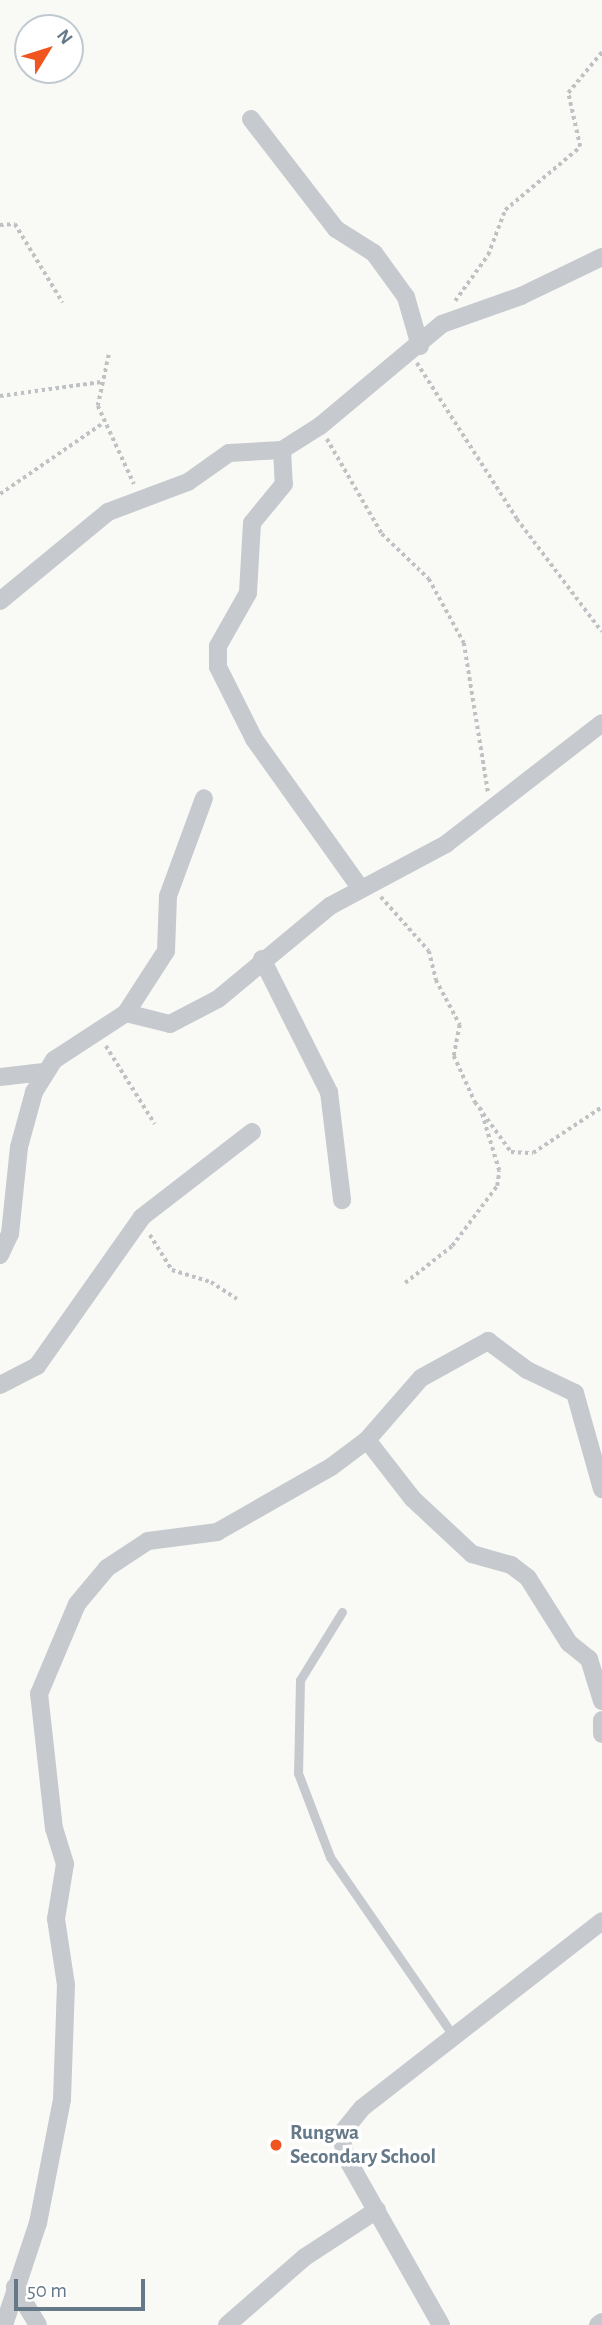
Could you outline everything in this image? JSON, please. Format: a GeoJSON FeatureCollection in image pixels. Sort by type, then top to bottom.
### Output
{"type":"FeatureCollection","features":[{"type":"Feature","properties":{"kind":"street"},"geometry":{"type":"LineString","coordinates":[[251,119],[336,229],[374,253],[406,297],[416,349]]}},
{"type":"Feature","properties":{"kind":"street"},"geometry":{"type":"LineString","coordinates":[[0,601],[107,512],[188,482],[229,453],[282,450],[320,426],[416,349],[442,324],[520,296],[602,257]]}},
{"type":"Feature","properties":{"kind":"street"},"geometry":{"type":"LineString","coordinates":[[282,450],[284,485],[252,523],[248,593],[218,646],[218,667],[254,739],[366,887]]}},
{"type":"Feature","properties":{"kind":"street"},"geometry":{"type":"LineString","coordinates":[[126,1013],[175,1024],[218,999],[262,959],[366,887],[446,844],[602,723]]}},
{"type":"Feature","properties":{"kind":"street"},"geometry":{"type":"LineString","coordinates":[[0,1077],[44,1072],[126,1013],[166,951],[168,896],[204,798]]}},
{"type":"Feature","properties":{"kind":"street"},"geometry":{"type":"LineString","coordinates":[[262,959],[329,1092],[342,1199]]}},
{"type":"Feature","properties":{"kind":"street"},"geometry":{"type":"LineString","coordinates":[[0,1255],[10,1234],[19,1147],[44,1072]]}},
{"type":"Feature","properties":{"kind":"street"},"geometry":{"type":"LineString","coordinates":[[0,1385],[37,1366],[142,1217],[252,1132]]}},
{"type":"Feature","properties":{"kind":"street"},"geometry":{"type":"LineString","coordinates":[[4,2325],[49,2178],[65,2053],[66,1985],[56,1919],[65,1864],[54,1829],[41,1682],[77,1604],[107,1568],[148,1541],[202,1535],[244,1518],[367,1440],[421,1378],[494,1341],[527,1370],[575,1393],[602,1489]]}},
{"type":"Feature","properties":{"kind":"street"},"geometry":{"type":"LineString","coordinates":[[367,1440],[413,1499],[472,1554],[511,1565],[528,1578],[569,1643],[589,1659],[602,1700]]}},
{"type":"Feature","properties":{"kind":"street"},"geometry":{"type":"LineString","coordinates":[[602,1720],[602,1734]]}},
{"type":"Feature","properties":{"kind":"street"},"geometry":{"type":"LineString","coordinates":[[442,2325],[345,2155],[341,2134],[362,2108],[602,1921]]}},
{"type":"Feature","properties":{"kind":"street"},"geometry":{"type":"LineString","coordinates":[[227,2325],[305,2258],[377,2210]]}},
{"type":"Feature","properties":{"kind":"street"},"geometry":{"type":"LineString","coordinates":[[15,2287],[38,2325]]}},
{"type":"Feature","properties":{"kind":"lane"},"geometry":{"type":"LineString","coordinates":[[342,1612],[300,1680],[298,1773],[330,1857],[453,2035]]}},
{"type":"Feature","properties":{"kind":"path"},"geometry":{"type":"LineString","coordinates":[[442,324],[488,255],[505,210],[580,147],[568,93],[602,52]]}},
{"type":"Feature","properties":{"kind":"path"},"geometry":{"type":"LineString","coordinates":[[0,225],[15,225],[63,303]]}},
{"type":"Feature","properties":{"kind":"path"},"geometry":{"type":"LineString","coordinates":[[416,349],[517,519],[602,632]]}},
{"type":"Feature","properties":{"kind":"path"},"geometry":{"type":"LineString","coordinates":[[109,355],[101,382],[103,423],[141,498]]}},
{"type":"Feature","properties":{"kind":"path"},"geometry":{"type":"LineString","coordinates":[[0,396],[101,382]]}},
{"type":"Feature","properties":{"kind":"path"},"geometry":{"type":"LineString","coordinates":[[0,494],[103,423]]}},
{"type":"Feature","properties":{"kind":"path"},"geometry":{"type":"LineString","coordinates":[[320,426],[375,523],[429,579],[464,643],[478,702],[488,811]]}},
{"type":"Feature","properties":{"kind":"path"},"geometry":{"type":"LineString","coordinates":[[366,887],[429,951],[436,980],[460,1025],[453,1051],[479,1106],[499,1171],[497,1186],[452,1247],[405,1283]]}},
{"type":"Feature","properties":{"kind":"path"},"geometry":{"type":"LineString","coordinates":[[99,1035],[155,1124]]}},
{"type":"Feature","properties":{"kind":"path"},"geometry":{"type":"LineString","coordinates":[[479,1106],[517,1156],[533,1153],[602,1107]]}},
{"type":"Feature","properties":{"kind":"path"},"geometry":{"type":"LineString","coordinates":[[142,1217],[172,1270],[237,1299]]}},
{"type":"Feature","properties":{"kind":"place","name":"Rungwa Secondary School"},"geometry":{"type":"Point","coordinates":[276,2145]}}]}
